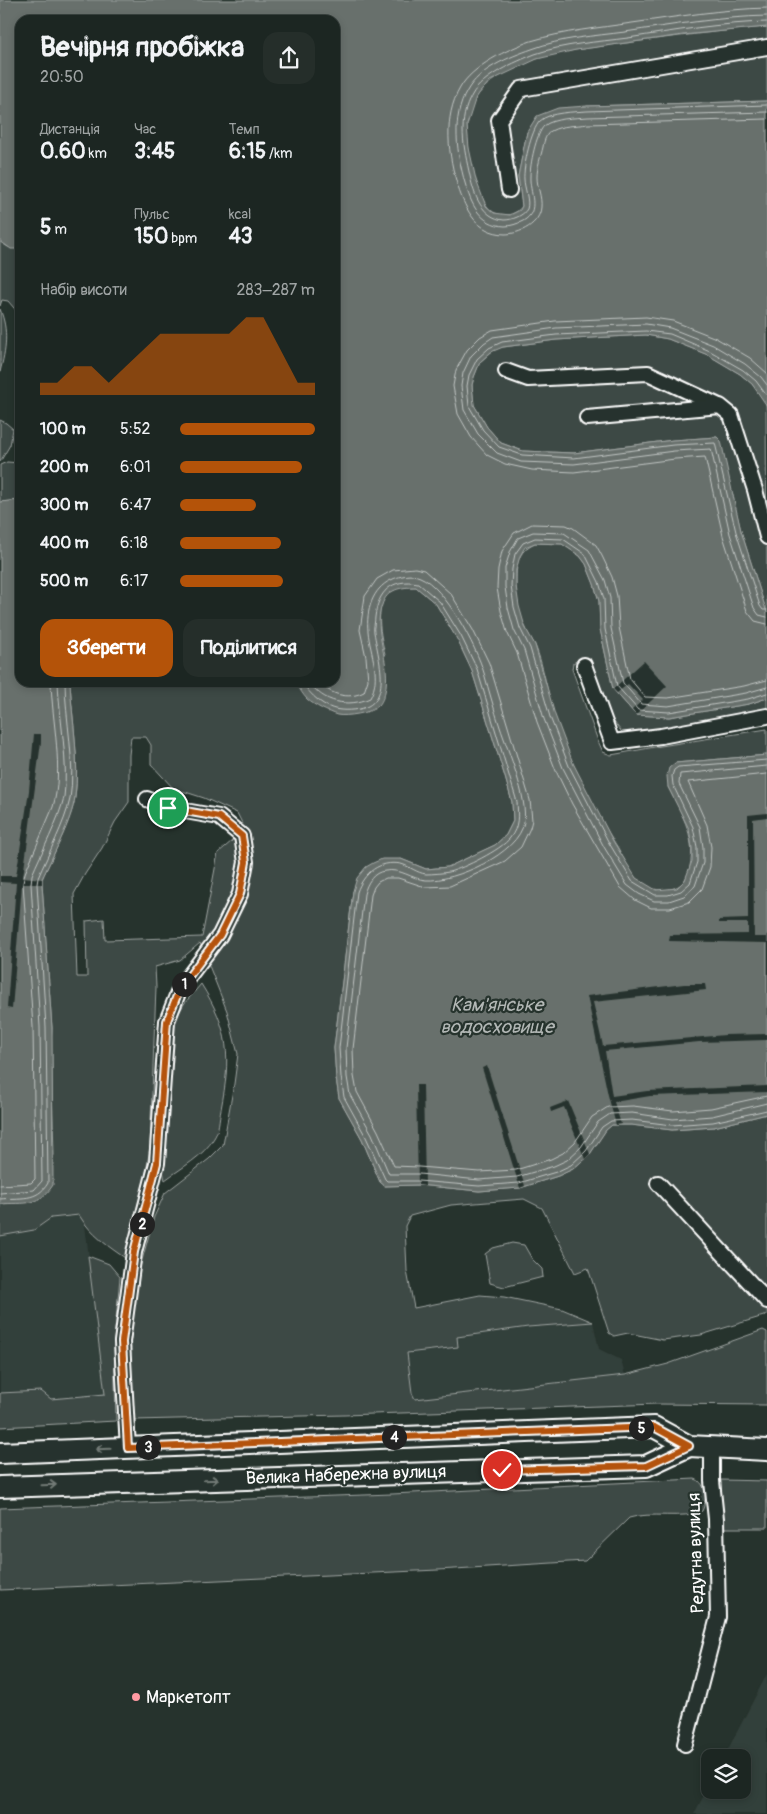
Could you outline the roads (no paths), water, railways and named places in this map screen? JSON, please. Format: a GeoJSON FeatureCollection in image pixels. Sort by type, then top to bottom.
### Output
{"type":"FeatureCollection","features":[{"type":"Feature","properties":{"kind":"street"},"geometry":{"type":"LineString","coordinates":[[509,190],[499,120],[521,89],[767,47]]}},
{"type":"Feature","properties":{"kind":"street"},"geometry":{"type":"LineString","coordinates":[[506,371],[528,379],[648,374],[720,406],[732,415],[767,537]]}},
{"type":"Feature","properties":{"kind":"street"},"geometry":{"type":"LineString","coordinates":[[587,418],[720,406]]}},
{"type":"Feature","properties":{"kind":"street"},"geometry":{"type":"LineString","coordinates":[[584,665],[612,742],[660,736],[767,716]]}},
{"type":"Feature","properties":{"kind":"street"},"geometry":{"type":"LineString","coordinates":[[128,1448],[122,1342],[134,1252],[157,1163],[167,1021],[180,988],[220,935],[240,894],[246,862],[242,836],[219,817],[168,808],[147,799]]}},
{"type":"Feature","properties":{"kind":"street"},"geometry":{"type":"LineString","coordinates":[[658,1183],[767,1301]]}},
{"type":"Feature","properties":{"kind":"street","name":"Велика Набережна вулиця"},"geometry":{"type":"LineString","coordinates":[[0,1453],[654,1427],[689,1446],[767,1450]]}},
{"type":"Feature","properties":{"kind":"street","name":"Велика Набережна вулиця"},"geometry":{"type":"LineString","coordinates":[[0,1487],[646,1466],[689,1446]]}},
{"type":"Feature","properties":{"kind":"street","name":"Редутна вулиця"},"geometry":{"type":"LineString","coordinates":[[685,1744],[718,1617],[712,1448]]}},
{"type":"Feature","properties":{"kind":"water","name":"Кам'янське водосховище"},"geometry":{"type":"Polygon","coordinates":[[[0,0],[767,0],[767,27],[683,35],[576,50],[537,59],[490,81],[476,97],[467,125],[469,148],[476,180],[486,206],[494,213],[510,215],[520,210],[522,206],[518,176],[527,132],[537,116],[558,108],[587,106],[767,101],[767,406],[752,384],[740,374],[708,355],[668,339],[646,335],[556,340],[503,347],[491,352],[480,362],[472,385],[474,405],[487,427],[501,443],[523,451],[574,453],[673,440],[717,437],[721,441],[741,531],[767,613],[767,698],[749,704],[669,717],[636,715],[613,689],[600,629],[599,601],[586,564],[580,556],[562,544],[535,543],[525,547],[516,570],[516,586],[525,627],[535,645],[555,715],[573,763],[613,841],[636,878],[656,890],[677,888],[685,880],[692,861],[689,829],[668,787],[667,776],[669,768],[675,763],[767,755],[767,1114],[714,1127],[672,1130],[631,1125],[612,1125],[606,1130],[590,1154],[573,1169],[558,1176],[520,1188],[479,1191],[418,1185],[385,1186],[380,1182],[362,1139],[339,1098],[334,1048],[353,891],[357,878],[366,867],[382,859],[401,859],[426,869],[448,867],[495,845],[506,835],[513,821],[512,802],[472,671],[457,639],[436,604],[416,587],[391,592],[387,595],[382,605],[379,626],[386,681],[384,696],[378,706],[370,711],[359,714],[337,715],[310,702],[298,687],[340,687],[340,15],[15,15],[15,249],[11,249],[0,241],[0,0]]]}},
{"type":"Feature","properties":{"kind":"water"},"geometry":{"type":"Polygon","coordinates":[[[15,500],[15,687],[70,687],[77,769],[75,797],[70,816],[42,879],[52,1028],[53,1185],[36,1201],[0,1204],[0,502],[15,500]]]}},
{"type":"Feature","properties":{"kind":"place","name":"Маркетопт"},"geometry":{"type":"Point","coordinates":[136,1697]}}]}
